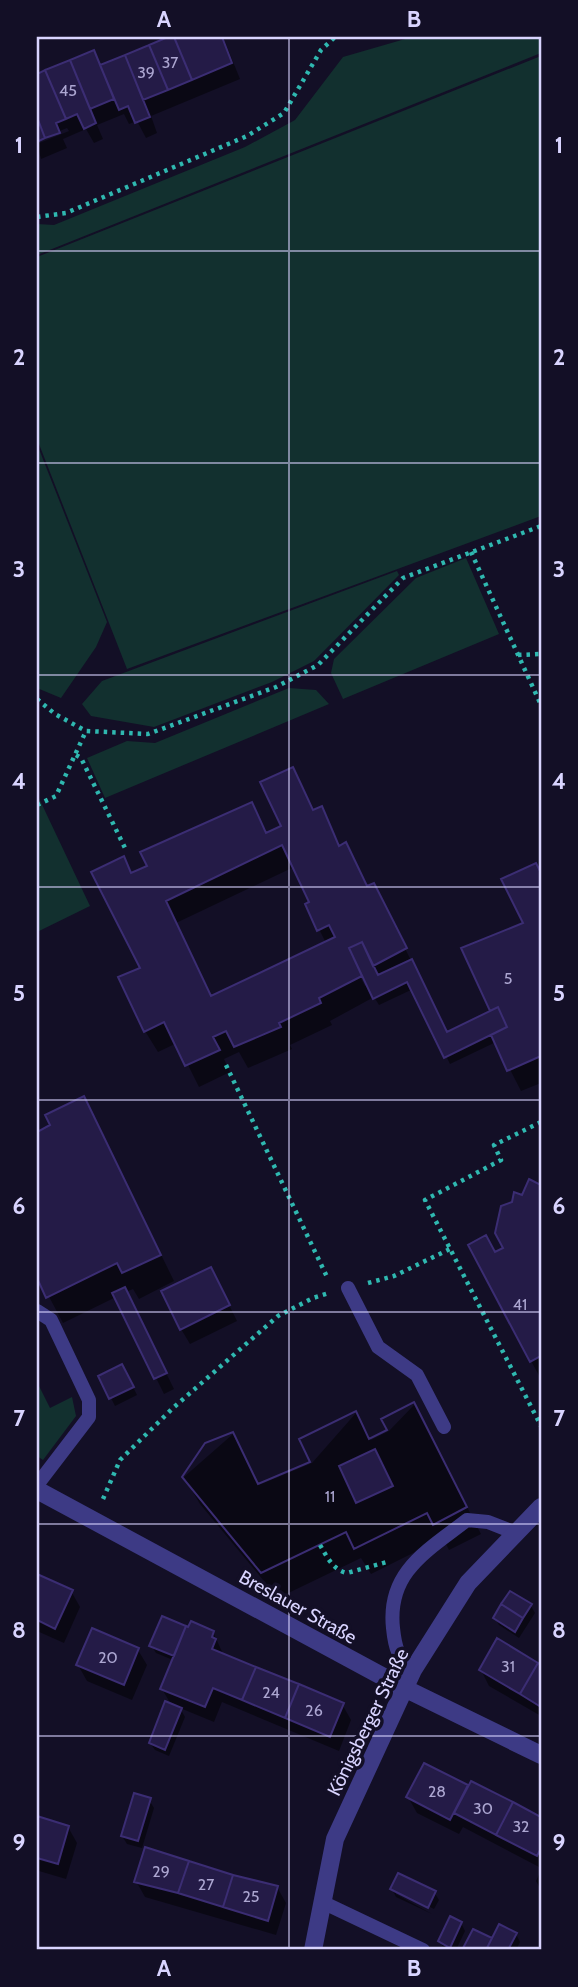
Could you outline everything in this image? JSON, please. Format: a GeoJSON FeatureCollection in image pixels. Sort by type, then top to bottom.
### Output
{"type":"FeatureCollection","features":[{"type":"Feature","properties":{"kind":"street","name":"Breslauer Straße"},"geometry":{"type":"LineString","coordinates":[[37,1488],[404,1688],[541,1755]]}},
{"type":"Feature","properties":{"kind":"street","name":"Königsberger Straße"},"geometry":{"type":"LineString","coordinates":[[313,1950],[335,1839],[404,1688],[468,1583],[541,1507]]}},
{"type":"Feature","properties":{"kind":"lane"},"geometry":{"type":"LineString","coordinates":[[348,1288],[378,1347],[417,1375],[444,1427]]}},
{"type":"Feature","properties":{"kind":"lane"},"geometry":{"type":"LineString","coordinates":[[37,1311],[51,1320],[89,1400],[89,1417],[37,1488]]}},
{"type":"Feature","properties":{"kind":"lane"},"geometry":{"type":"LineString","coordinates":[[414,1670],[400,1659],[394,1642],[392,1601],[402,1575],[467,1520],[488,1522],[516,1532]]}},
{"type":"Feature","properties":{"kind":"lane"},"geometry":{"type":"LineString","coordinates":[[323,1902],[423,1950]]}},
{"type":"Feature","properties":{"kind":"path"},"geometry":{"type":"LineString","coordinates":[[37,217],[66,213],[247,136],[284,113],[321,50],[335,37]]}},
{"type":"Feature","properties":{"kind":"path"},"geometry":{"type":"LineString","coordinates":[[37,699],[55,714],[86,731],[148,734],[276,687],[318,665],[403,578],[541,526]]}},
{"type":"Feature","properties":{"kind":"path"},"geometry":{"type":"LineString","coordinates":[[471,552],[541,705]]}},
{"type":"Feature","properties":{"kind":"path"},"geometry":{"type":"LineString","coordinates":[[518,654],[541,654]]}},
{"type":"Feature","properties":{"kind":"path"},"geometry":{"type":"LineString","coordinates":[[37,805],[56,796],[86,731]]}},
{"type":"Feature","properties":{"kind":"path"},"geometry":{"type":"LineString","coordinates":[[76,755],[81,758],[126,850]]}},
{"type":"Feature","properties":{"kind":"path"},"geometry":{"type":"LineString","coordinates":[[94,1520],[120,1460],[173,1408],[278,1316],[313,1298],[334,1292],[226,1065]]}},
{"type":"Feature","properties":{"kind":"path"},"geometry":{"type":"LineString","coordinates":[[541,1122],[494,1145],[501,1160],[425,1200],[541,1426]]}},
{"type":"Feature","properties":{"kind":"path"},"geometry":{"type":"LineString","coordinates":[[348,1288],[394,1276],[450,1250]]}},
{"type":"Feature","properties":{"kind":"green space"},"geometry":{"type":"Polygon","coordinates":[[[412,37],[541,37],[541,53],[37,255],[37,224],[54,225],[245,147],[295,120],[343,57],[412,37]]]}},
{"type":"Feature","properties":{"kind":"green space"},"geometry":{"type":"Polygon","coordinates":[[[541,56],[541,516],[127,669],[37,439],[37,257],[541,56]]]}},
{"type":"Feature","properties":{"kind":"green space"},"geometry":{"type":"Polygon","coordinates":[[[37,444],[107,622],[96,647],[61,698],[37,688],[37,444]]]}},
{"type":"Feature","properties":{"kind":"green space"},"geometry":{"type":"Polygon","coordinates":[[[466,558],[499,634],[343,699],[331,673],[334,659],[416,578],[466,558]]]}},
{"type":"Feature","properties":{"kind":"green space"},"geometry":{"type":"Polygon","coordinates":[[[397,571],[399,575],[314,661],[272,682],[154,727],[91,716],[82,704],[102,681],[397,571]]]}},
{"type":"Feature","properties":{"kind":"green space"},"geometry":{"type":"Polygon","coordinates":[[[289,688],[316,690],[329,704],[105,798],[87,758],[127,741],[155,743],[289,688]]]}},
{"type":"Feature","properties":{"kind":"green space"},"geometry":{"type":"Polygon","coordinates":[[[37,794],[90,906],[37,932],[37,794]]]}},
{"type":"Feature","properties":{"kind":"green space"},"geometry":{"type":"Polygon","coordinates":[[[37,1382],[50,1408],[72,1397],[76,1416],[43,1460],[37,1456],[37,1382]]]}},
{"type":"Feature","properties":{"kind":"building"},"geometry":{"type":"Polygon","coordinates":[[[174,37],[192,80],[168,90],[149,45],[174,37]]]}},
{"type":"Feature","properties":{"kind":"building"},"geometry":{"type":"Polygon","coordinates":[[[174,37],[222,37],[232,63],[192,80],[174,37]]]}},
{"type":"Feature","properties":{"kind":"building"},"geometry":{"type":"Polygon","coordinates":[[[149,45],[168,90],[143,100],[125,55],[149,45]]]}},
{"type":"Feature","properties":{"kind":"building"},"geometry":{"type":"Polygon","coordinates":[[[94,50],[114,99],[90,109],[70,60],[94,50]]]}},
{"type":"Feature","properties":{"kind":"building"},"geometry":{"type":"Polygon","coordinates":[[[125,55],[150,117],[135,123],[128,106],[119,110],[100,65],[125,55]]]}},
{"type":"Feature","properties":{"kind":"building"},"geometry":{"type":"Polygon","coordinates":[[[70,60],[96,123],[84,129],[77,114],[66,119],[45,70],[70,60]]]}},
{"type":"Feature","properties":{"kind":"building"},"geometry":{"type":"Polygon","coordinates":[[[45,70],[66,119],[56,123],[60,133],[45,138],[37,117],[37,74],[45,70]]]}},
{"type":"Feature","properties":{"kind":"building"},"geometry":{"type":"Polygon","coordinates":[[[37,117],[45,138],[37,142],[37,117]]]}},
{"type":"Feature","properties":{"kind":"building"},"geometry":{"type":"Polygon","coordinates":[[[293,767],[313,810],[322,806],[339,846],[346,842],[367,886],[374,883],[407,948],[373,966],[362,942],[349,948],[362,976],[319,998],[321,1003],[279,1023],[281,1027],[234,1047],[226,1031],[213,1037],[220,1050],[185,1066],[164,1022],[144,1032],[118,977],[140,968],[91,872],[124,856],[131,873],[147,866],[140,852],[252,802],[266,833],[281,826],[260,782],[293,767]],[[282,845],[166,901],[211,996],[335,937],[329,925],[317,931],[305,904],[309,902],[282,845]]]}},
{"type":"Feature","properties":{"kind":"building"},"geometry":{"type":"Polygon","coordinates":[[[536,863],[541,873],[541,1056],[507,1071],[491,1035],[507,1027],[498,1007],[490,1011],[461,948],[523,923],[501,879],[536,863]]]}},
{"type":"Feature","properties":{"kind":"building"},"geometry":{"type":"Polygon","coordinates":[[[362,942],[378,975],[412,959],[447,1032],[498,1007],[507,1027],[444,1058],[407,982],[373,999],[349,948],[362,942]]]}},
{"type":"Feature","properties":{"kind":"building"},"geometry":{"type":"Polygon","coordinates":[[[84,1096],[161,1255],[122,1273],[117,1263],[46,1298],[37,1278],[37,1132],[50,1125],[45,1115],[84,1096]]]}},
{"type":"Feature","properties":{"kind":"building"},"geometry":{"type":"Polygon","coordinates":[[[529,1179],[541,1185],[541,1356],[530,1362],[468,1245],[486,1235],[495,1252],[503,1248],[495,1233],[501,1206],[512,1202],[514,1192],[522,1195],[529,1179]]]}},
{"type":"Feature","properties":{"kind":"building"},"geometry":{"type":"Polygon","coordinates":[[[211,1267],[230,1305],[180,1330],[161,1291],[211,1267]]]}},
{"type":"Feature","properties":{"kind":"building"},"geometry":{"type":"Polygon","coordinates":[[[125,1287],[167,1373],[154,1379],[112,1293],[125,1287]]]}},
{"type":"Feature","properties":{"kind":"building"},"geometry":{"type":"Polygon","coordinates":[[[122,1364],[134,1387],[109,1399],[98,1376],[122,1364]]]}},
{"type":"Feature","properties":{"kind":"building"},"geometry":{"type":"Polygon","coordinates":[[[414,1402],[467,1507],[433,1525],[427,1513],[354,1549],[346,1532],[261,1573],[182,1477],[205,1443],[233,1432],[258,1484],[310,1462],[299,1439],[356,1411],[369,1439],[387,1430],[381,1419],[414,1402]],[[375,1449],[339,1466],[356,1503],[393,1486],[375,1449]]]}},
{"type":"Feature","properties":{"kind":"building"},"geometry":{"type":"Polygon","coordinates":[[[414,1402],[467,1507],[433,1525],[427,1513],[354,1549],[346,1532],[261,1573],[182,1477],[205,1443],[233,1432],[258,1484],[310,1462],[299,1439],[356,1411],[369,1439],[387,1430],[381,1419],[414,1402]]]}},
{"type":"Feature","properties":{"kind":"building"},"geometry":{"type":"Polygon","coordinates":[[[37,1574],[73,1590],[55,1629],[37,1620],[37,1574]]]}},
{"type":"Feature","properties":{"kind":"building"},"geometry":{"type":"Polygon","coordinates":[[[510,1591],[532,1604],[523,1618],[501,1604],[510,1591]]]}},
{"type":"Feature","properties":{"kind":"building"},"geometry":{"type":"Polygon","coordinates":[[[501,1604],[523,1618],[515,1632],[493,1618],[501,1604]]]}},
{"type":"Feature","properties":{"kind":"building"},"geometry":{"type":"Polygon","coordinates":[[[162,1616],[186,1626],[174,1656],[149,1646],[162,1616]]]}},
{"type":"Feature","properties":{"kind":"building"},"geometry":{"type":"Polygon","coordinates":[[[191,1621],[214,1631],[212,1637],[216,1639],[212,1649],[256,1667],[242,1700],[213,1688],[205,1707],[160,1689],[186,1626],[188,1627],[191,1621]]]}},
{"type":"Feature","properties":{"kind":"building"},"geometry":{"type":"Polygon","coordinates":[[[92,1628],[139,1648],[124,1685],[76,1665],[92,1628]]]}},
{"type":"Feature","properties":{"kind":"building"},"geometry":{"type":"Polygon","coordinates":[[[497,1638],[538,1663],[520,1694],[479,1670],[497,1638]]]}},
{"type":"Feature","properties":{"kind":"building"},"geometry":{"type":"Polygon","coordinates":[[[538,1663],[541,1665],[541,1707],[520,1694],[538,1663]]]}},
{"type":"Feature","properties":{"kind":"building"},"geometry":{"type":"Polygon","coordinates":[[[256,1667],[299,1684],[285,1718],[242,1700],[256,1667]]]}},
{"type":"Feature","properties":{"kind":"building"},"geometry":{"type":"Polygon","coordinates":[[[299,1684],[344,1703],[330,1737],[285,1718],[299,1684]]]}},
{"type":"Feature","properties":{"kind":"building"},"geometry":{"type":"Polygon","coordinates":[[[165,1701],[182,1708],[165,1750],[149,1743],[165,1701]]]}},
{"type":"Feature","properties":{"kind":"building"},"geometry":{"type":"Polygon","coordinates":[[[424,1763],[468,1785],[450,1820],[406,1797],[424,1763]]]}},
{"type":"Feature","properties":{"kind":"building"},"geometry":{"type":"Polygon","coordinates":[[[471,1781],[513,1802],[496,1835],[454,1813],[471,1781]]]}},
{"type":"Feature","properties":{"kind":"building"},"geometry":{"type":"Polygon","coordinates":[[[134,1793],[151,1798],[138,1841],[121,1836],[134,1793]]]}},
{"type":"Feature","properties":{"kind":"building"},"geometry":{"type":"Polygon","coordinates":[[[513,1802],[541,1817],[541,1848],[537,1856],[496,1835],[513,1802]]]}},
{"type":"Feature","properties":{"kind":"building"},"geometry":{"type":"Polygon","coordinates":[[[37,1816],[69,1826],[58,1864],[37,1858],[37,1816]]]}},
{"type":"Feature","properties":{"kind":"building"},"geometry":{"type":"Polygon","coordinates":[[[145,1847],[189,1861],[178,1893],[134,1882],[145,1847]]]}},
{"type":"Feature","properties":{"kind":"building"},"geometry":{"type":"Polygon","coordinates":[[[189,1861],[233,1875],[223,1907],[178,1893],[189,1861]]]}},
{"type":"Feature","properties":{"kind":"building"},"geometry":{"type":"Polygon","coordinates":[[[398,1873],[436,1891],[428,1908],[390,1889],[398,1873]]]}},
{"type":"Feature","properties":{"kind":"building"},"geometry":{"type":"Polygon","coordinates":[[[233,1875],[278,1886],[268,1921],[223,1907],[233,1875]]]}},
{"type":"Feature","properties":{"kind":"building"},"geometry":{"type":"Polygon","coordinates":[[[450,1916],[462,1922],[450,1948],[438,1941],[450,1916]]]}},
{"type":"Feature","properties":{"kind":"building"},"geometry":{"type":"Polygon","coordinates":[[[499,1924],[517,1933],[508,1950],[486,1950],[499,1924]]]}},
{"type":"Feature","properties":{"kind":"building"},"geometry":{"type":"Polygon","coordinates":[[[473,1929],[492,1938],[486,1950],[462,1950],[473,1929]]]}}]}
